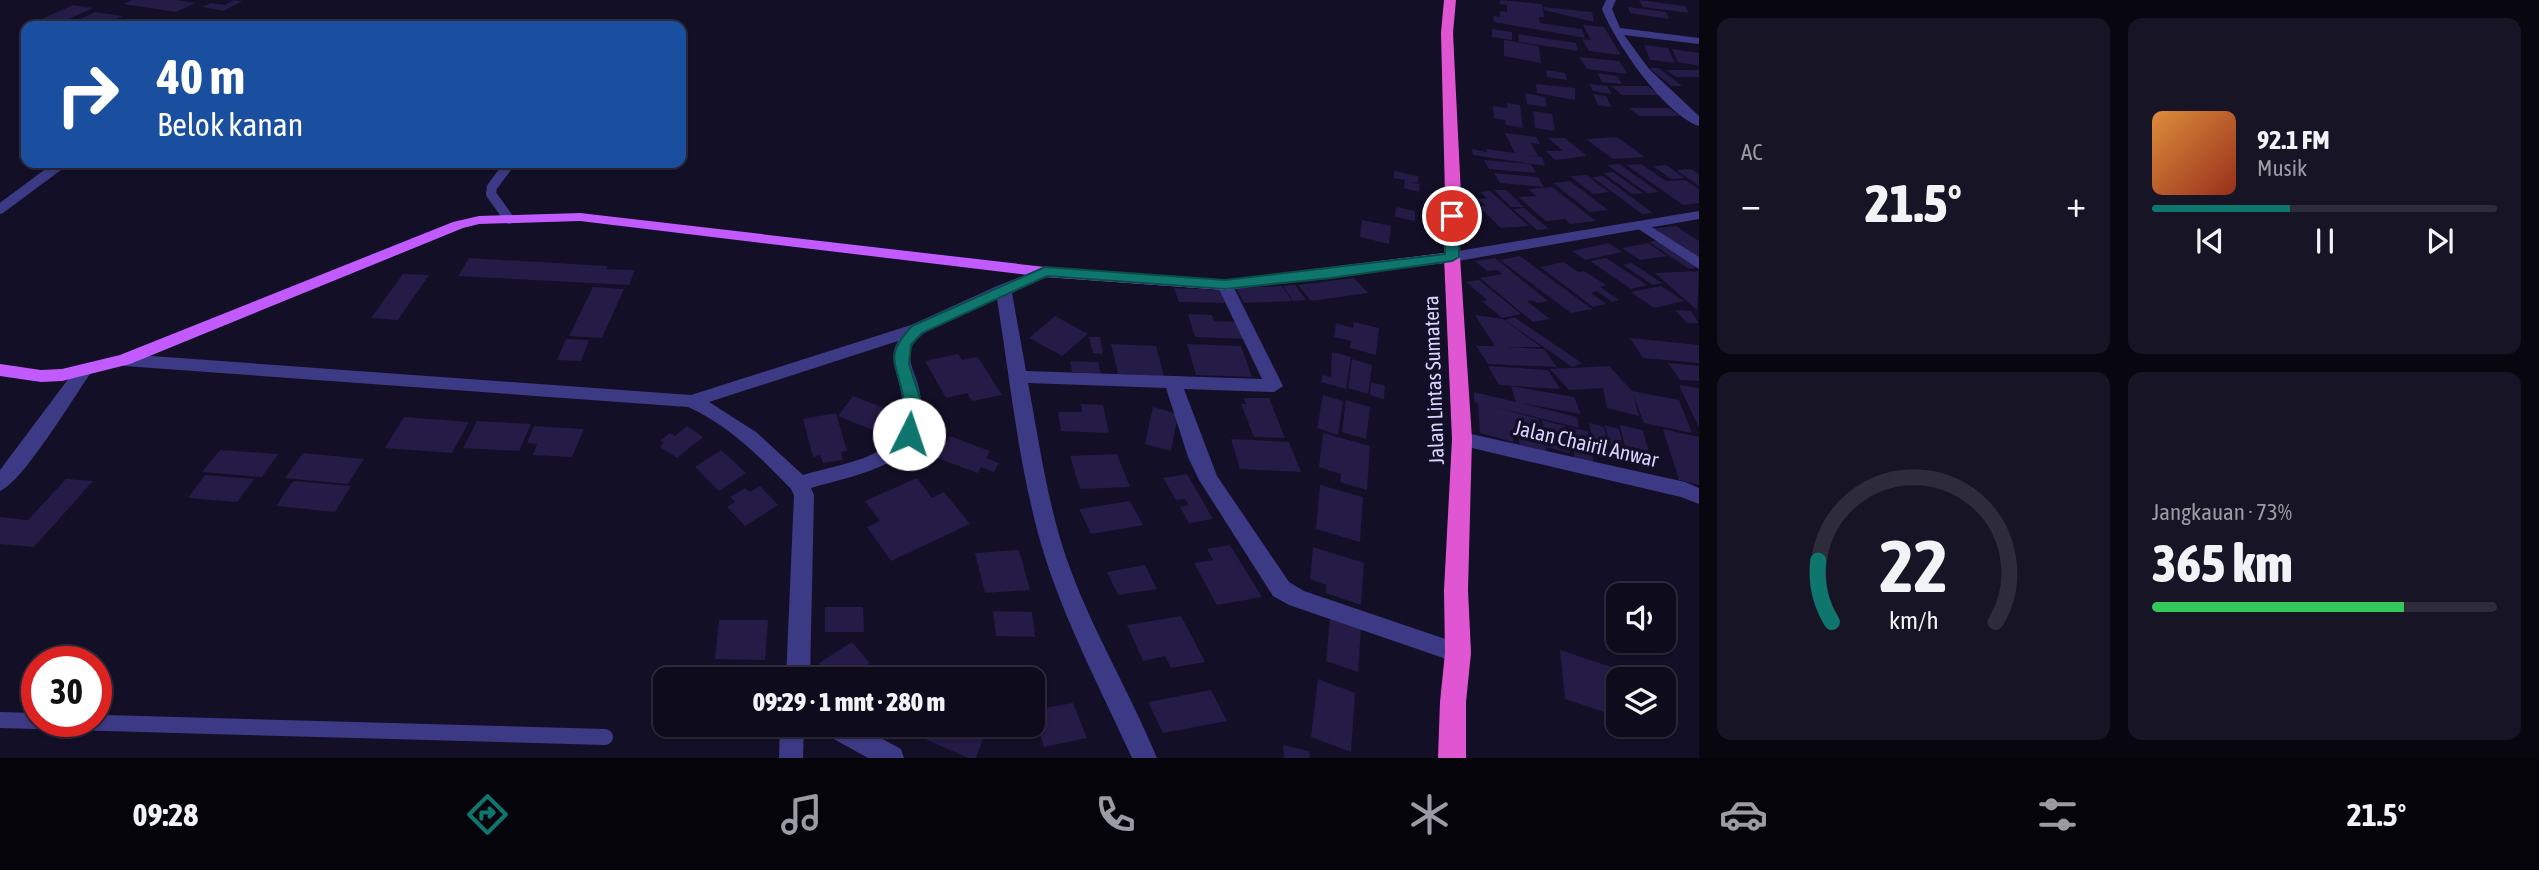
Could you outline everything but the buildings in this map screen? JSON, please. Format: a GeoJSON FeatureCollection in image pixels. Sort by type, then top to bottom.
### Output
{"type":"FeatureCollection","features":[{"type":"Feature","properties":{"kind":"highway","name":"Jalan Lintas Sumatera"},"geometry":{"type":"LineString","coordinates":[[1450,0],[1447,33],[1452,257],[1462,439],[1456,590],[1458,653],[1453,702],[1452,758]]}},
{"type":"Feature","properties":{"kind":"main road"},"geometry":{"type":"LineString","coordinates":[[0,370],[41,376],[84,370],[124,360],[458,225],[479,220],[580,217],[1045,272],[1225,285],[1452,257]]}},
{"type":"Feature","properties":{"kind":"street"},"geometry":{"type":"LineString","coordinates":[[1611,0],[1606,9],[1631,56],[1664,91],[1699,122]]}},
{"type":"Feature","properties":{"kind":"street"},"geometry":{"type":"LineString","coordinates":[[1618,31],[1699,41]]}},
{"type":"Feature","properties":{"kind":"street"},"geometry":{"type":"LineString","coordinates":[[1452,257],[1699,215]]}},
{"type":"Feature","properties":{"kind":"street"},"geometry":{"type":"LineString","coordinates":[[1642,225],[1699,264]]}},
{"type":"Feature","properties":{"kind":"street"},"geometry":{"type":"LineString","coordinates":[[691,401],[917,329],[1045,272]]}},
{"type":"Feature","properties":{"kind":"street"},"geometry":{"type":"LineString","coordinates":[[1019,377],[1274,386],[1225,285]]}},
{"type":"Feature","properties":{"kind":"street"},"geometry":{"type":"LineString","coordinates":[[1003,289],[1041,505],[1056,558],[1081,620],[1145,758]]}},
{"type":"Feature","properties":{"kind":"street"},"geometry":{"type":"LineString","coordinates":[[799,484],[887,457],[900,447],[909,434],[912,422],[912,398],[901,364],[901,353],[904,343],[917,329]]}},
{"type":"Feature","properties":{"kind":"street"},"geometry":{"type":"LineString","coordinates":[[124,360],[691,401],[719,412],[739,427],[799,484],[805,507],[798,667]]}},
{"type":"Feature","properties":{"kind":"street"},"geometry":{"type":"LineString","coordinates":[[0,483],[23,458],[84,370]]}},
{"type":"Feature","properties":{"kind":"street"},"geometry":{"type":"LineString","coordinates":[[1173,383],[1198,457],[1209,480],[1281,589],[1297,598],[1458,653]]}},
{"type":"Feature","properties":{"kind":"street","name":"Jalan Chairil Anwar"},"geometry":{"type":"LineString","coordinates":[[1462,439],[1685,490],[1699,496]]}},
{"type":"Feature","properties":{"kind":"street"},"geometry":{"type":"LineString","coordinates":[[790,758],[791,737]]}},
{"type":"Feature","properties":{"kind":"street"},"geometry":{"type":"LineString","coordinates":[[854,737],[892,758]]}},
{"type":"Feature","properties":{"kind":"lane"},"geometry":{"type":"LineString","coordinates":[[0,209],[55,168]]}},
{"type":"Feature","properties":{"kind":"lane"},"geometry":{"type":"LineString","coordinates":[[506,168],[492,187],[491,194],[509,219]]}},
{"type":"Feature","properties":{"kind":"lane"},"geometry":{"type":"LineString","coordinates":[[0,720],[605,737]]}},
{"type":"Feature","properties":{"kind":"route"},"geometry":{"type":"LineString","coordinates":[[909,434],[912,398],[901,364],[904,343],[917,329],[1045,272],[1225,285],[1331,274],[1452,257],[1452,216]]}}]}
